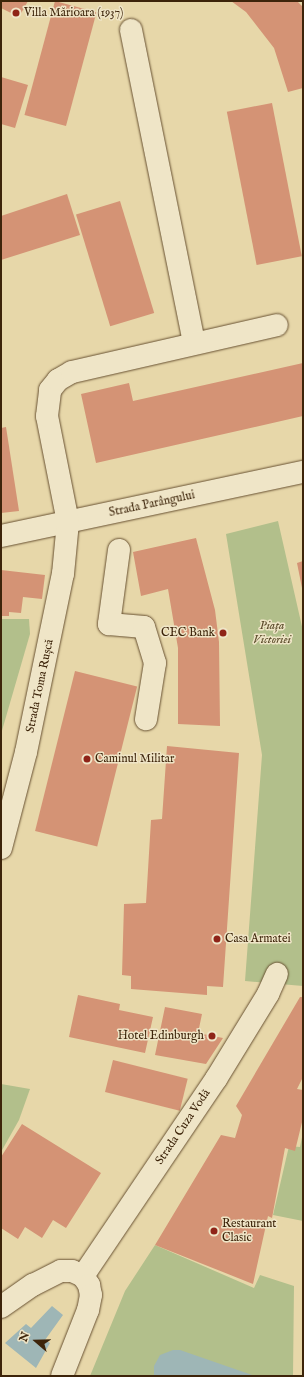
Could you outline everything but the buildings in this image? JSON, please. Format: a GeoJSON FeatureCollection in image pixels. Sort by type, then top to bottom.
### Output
{"type":"FeatureCollection","features":[{"type":"Feature","properties":{"kind":"street"},"geometry":{"type":"LineString","coordinates":[[131,30],[194,343]]}},
{"type":"Feature","properties":{"kind":"street","name":"Strada Toma Rușcă"},"geometry":{"type":"LineString","coordinates":[[1,848],[26,752],[63,574],[68,522],[47,416],[50,390],[58,380],[72,372],[277,325]]}},
{"type":"Feature","properties":{"kind":"street","name":"Strada Parângului"},"geometry":{"type":"LineString","coordinates":[[1,536],[303,472]]}},
{"type":"Feature","properties":{"kind":"street"},"geometry":{"type":"LineString","coordinates":[[119,550],[109,624],[144,627],[155,663],[146,719]]}},
{"type":"Feature","properties":{"kind":"street","name":"Strada Cuza Vodă"},"geometry":{"type":"LineString","coordinates":[[83,1276],[216,1079],[268,994],[277,974]]}},
{"type":"Feature","properties":{"kind":"street"},"geometry":{"type":"LineString","coordinates":[[1,1307],[33,1285],[61,1271],[72,1272],[83,1276],[89,1285],[91,1295],[88,1310],[62,1376]]}},
{"type":"Feature","properties":{"kind":"green space","name":"Piața Victoriei"},"geometry":{"type":"Polygon","coordinates":[[[278,521],[303,631],[303,986],[245,981],[262,755],[226,534],[278,521]]]}},
{"type":"Feature","properties":{"kind":"green space"},"geometry":{"type":"Polygon","coordinates":[[[1,619],[29,619],[30,634],[1,734],[1,619]]]}},
{"type":"Feature","properties":{"kind":"green space"},"geometry":{"type":"Polygon","coordinates":[[[1,1084],[30,1089],[19,1120],[1,1152],[1,1084]]]}},
{"type":"Feature","properties":{"kind":"green space"},"geometry":{"type":"Polygon","coordinates":[[[303,1132],[303,1221],[273,1215],[289,1146],[300,1147],[303,1132]]]}},
{"type":"Feature","properties":{"kind":"green space"},"geometry":{"type":"Polygon","coordinates":[[[155,1245],[254,1288],[260,1275],[294,1286],[293,1376],[90,1376],[125,1291],[155,1245]]]}},
{"type":"Feature","properties":{"kind":"water"},"geometry":{"type":"Polygon","coordinates":[[[52,1306],[63,1315],[45,1340],[50,1343],[36,1368],[5,1343],[26,1324],[31,1328],[52,1306]]]}},
{"type":"Feature","properties":{"kind":"water"},"geometry":{"type":"Polygon","coordinates":[[[173,1350],[180,1350],[255,1376],[154,1376],[154,1366],[160,1355],[173,1350]]]}},
{"type":"Feature","properties":{"kind":"place","name":"Villa Mărioara (1937)"},"geometry":{"type":"Point","coordinates":[16,13]}},
{"type":"Feature","properties":{"kind":"place","name":"CEC Bank"},"geometry":{"type":"Point","coordinates":[223,633]}},
{"type":"Feature","properties":{"kind":"place","name":"Caminul Militar"},"geometry":{"type":"Point","coordinates":[87,759]}},
{"type":"Feature","properties":{"kind":"place","name":"Casa Armatei"},"geometry":{"type":"Point","coordinates":[217,939]}},
{"type":"Feature","properties":{"kind":"place","name":"Hotel Edinburgh"},"geometry":{"type":"Point","coordinates":[212,1036]}},
{"type":"Feature","properties":{"kind":"place","name":"Restaurant Clasic"},"geometry":{"type":"Point","coordinates":[214,1231]}}]}
